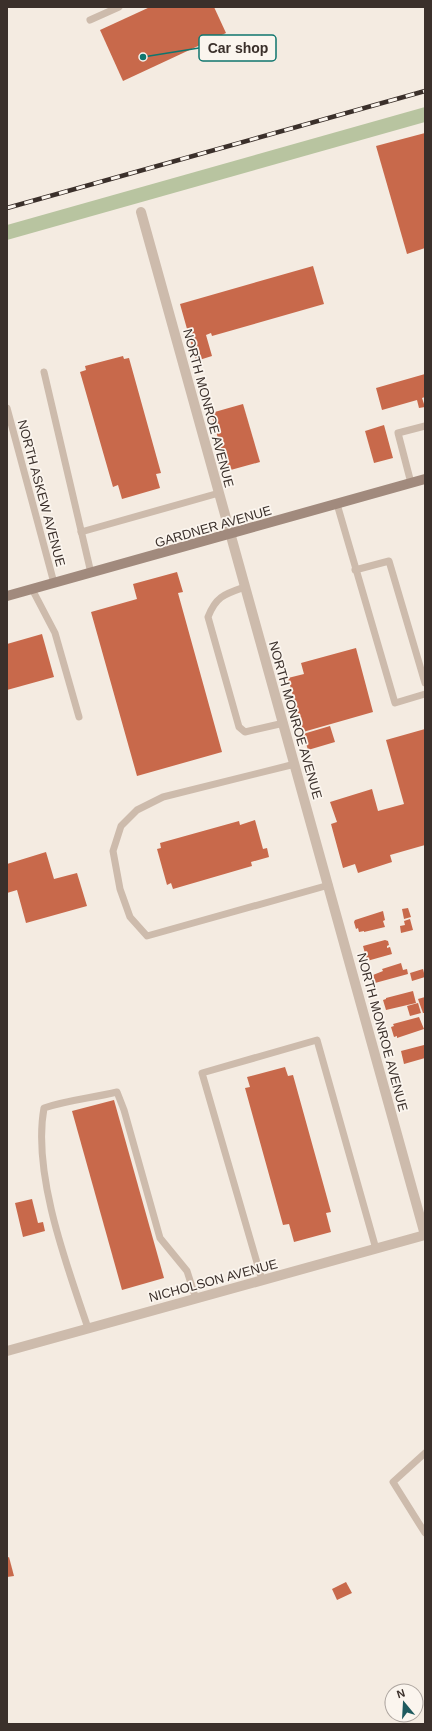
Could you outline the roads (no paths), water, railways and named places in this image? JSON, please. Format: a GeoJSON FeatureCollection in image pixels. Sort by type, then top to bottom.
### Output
{"type":"FeatureCollection","features":[{"type":"Feature","properties":{"kind":"street","name":"NORTH MONROE AVENUE"},"geometry":{"type":"LineString","coordinates":[[141,212],[425,1235]]}},
{"type":"Feature","properties":{"kind":"street","name":"GARDNER AVENUE"},"geometry":{"type":"LineString","coordinates":[[7,596],[425,480]]}},
{"type":"Feature","properties":{"kind":"street","name":"NICHOLSON AVENUE"},"geometry":{"type":"LineString","coordinates":[[7,1351],[425,1235]]}},
{"type":"Feature","properties":{"kind":"lane"},"geometry":{"type":"LineString","coordinates":[[90,20],[118,7]]}},
{"type":"Feature","properties":{"kind":"lane"},"geometry":{"type":"LineString","coordinates":[[44,372],[91,573]]}},
{"type":"Feature","properties":{"kind":"lane","name":"NORTH ASKEW AVENUE"},"geometry":{"type":"LineString","coordinates":[[7,408],[54,583]]}},
{"type":"Feature","properties":{"kind":"lane"},"geometry":{"type":"LineString","coordinates":[[411,483],[398,433],[425,426]]}},
{"type":"Feature","properties":{"kind":"lane"},"geometry":{"type":"LineString","coordinates":[[81,532],[219,493]]}},
{"type":"Feature","properties":{"kind":"lane"},"geometry":{"type":"LineString","coordinates":[[337,504],[394,703],[425,694]]}},
{"type":"Feature","properties":{"kind":"lane"},"geometry":{"type":"LineString","coordinates":[[356,570],[389,561],[425,683]]}},
{"type":"Feature","properties":{"kind":"lane"},"geometry":{"type":"LineString","coordinates":[[245,587],[224,594],[213,605],[208,617],[239,727],[245,732],[284,723]]}},
{"type":"Feature","properties":{"kind":"lane"},"geometry":{"type":"LineString","coordinates":[[32,589],[55,633],[79,717]]}},
{"type":"Feature","properties":{"kind":"lane"},"geometry":{"type":"LineString","coordinates":[[295,764],[163,796],[137,810],[121,826],[114,851],[120,889],[130,917],[147,936],[329,885]]}},
{"type":"Feature","properties":{"kind":"lane"},"geometry":{"type":"LineString","coordinates":[[262,1280],[202,1072],[318,1040],[376,1249]]}},
{"type":"Feature","properties":{"kind":"lane"},"geometry":{"type":"LineString","coordinates":[[88,1328],[50,1208],[40,1136],[44,1108],[62,1102],[91,1098],[117,1092],[124,1110],[160,1238],[187,1271],[196,1298]]}},
{"type":"Feature","properties":{"kind":"lane"},"geometry":{"type":"LineString","coordinates":[[425,1453],[393,1482],[425,1533]]}},
{"type":"Feature","properties":{"kind":"railway"},"geometry":{"type":"LineString","coordinates":[[7,208],[425,91]]}},
{"type":"Feature","properties":{"kind":"place","name":"Car shop"},"geometry":{"type":"Point","coordinates":[143,57]}}]}
